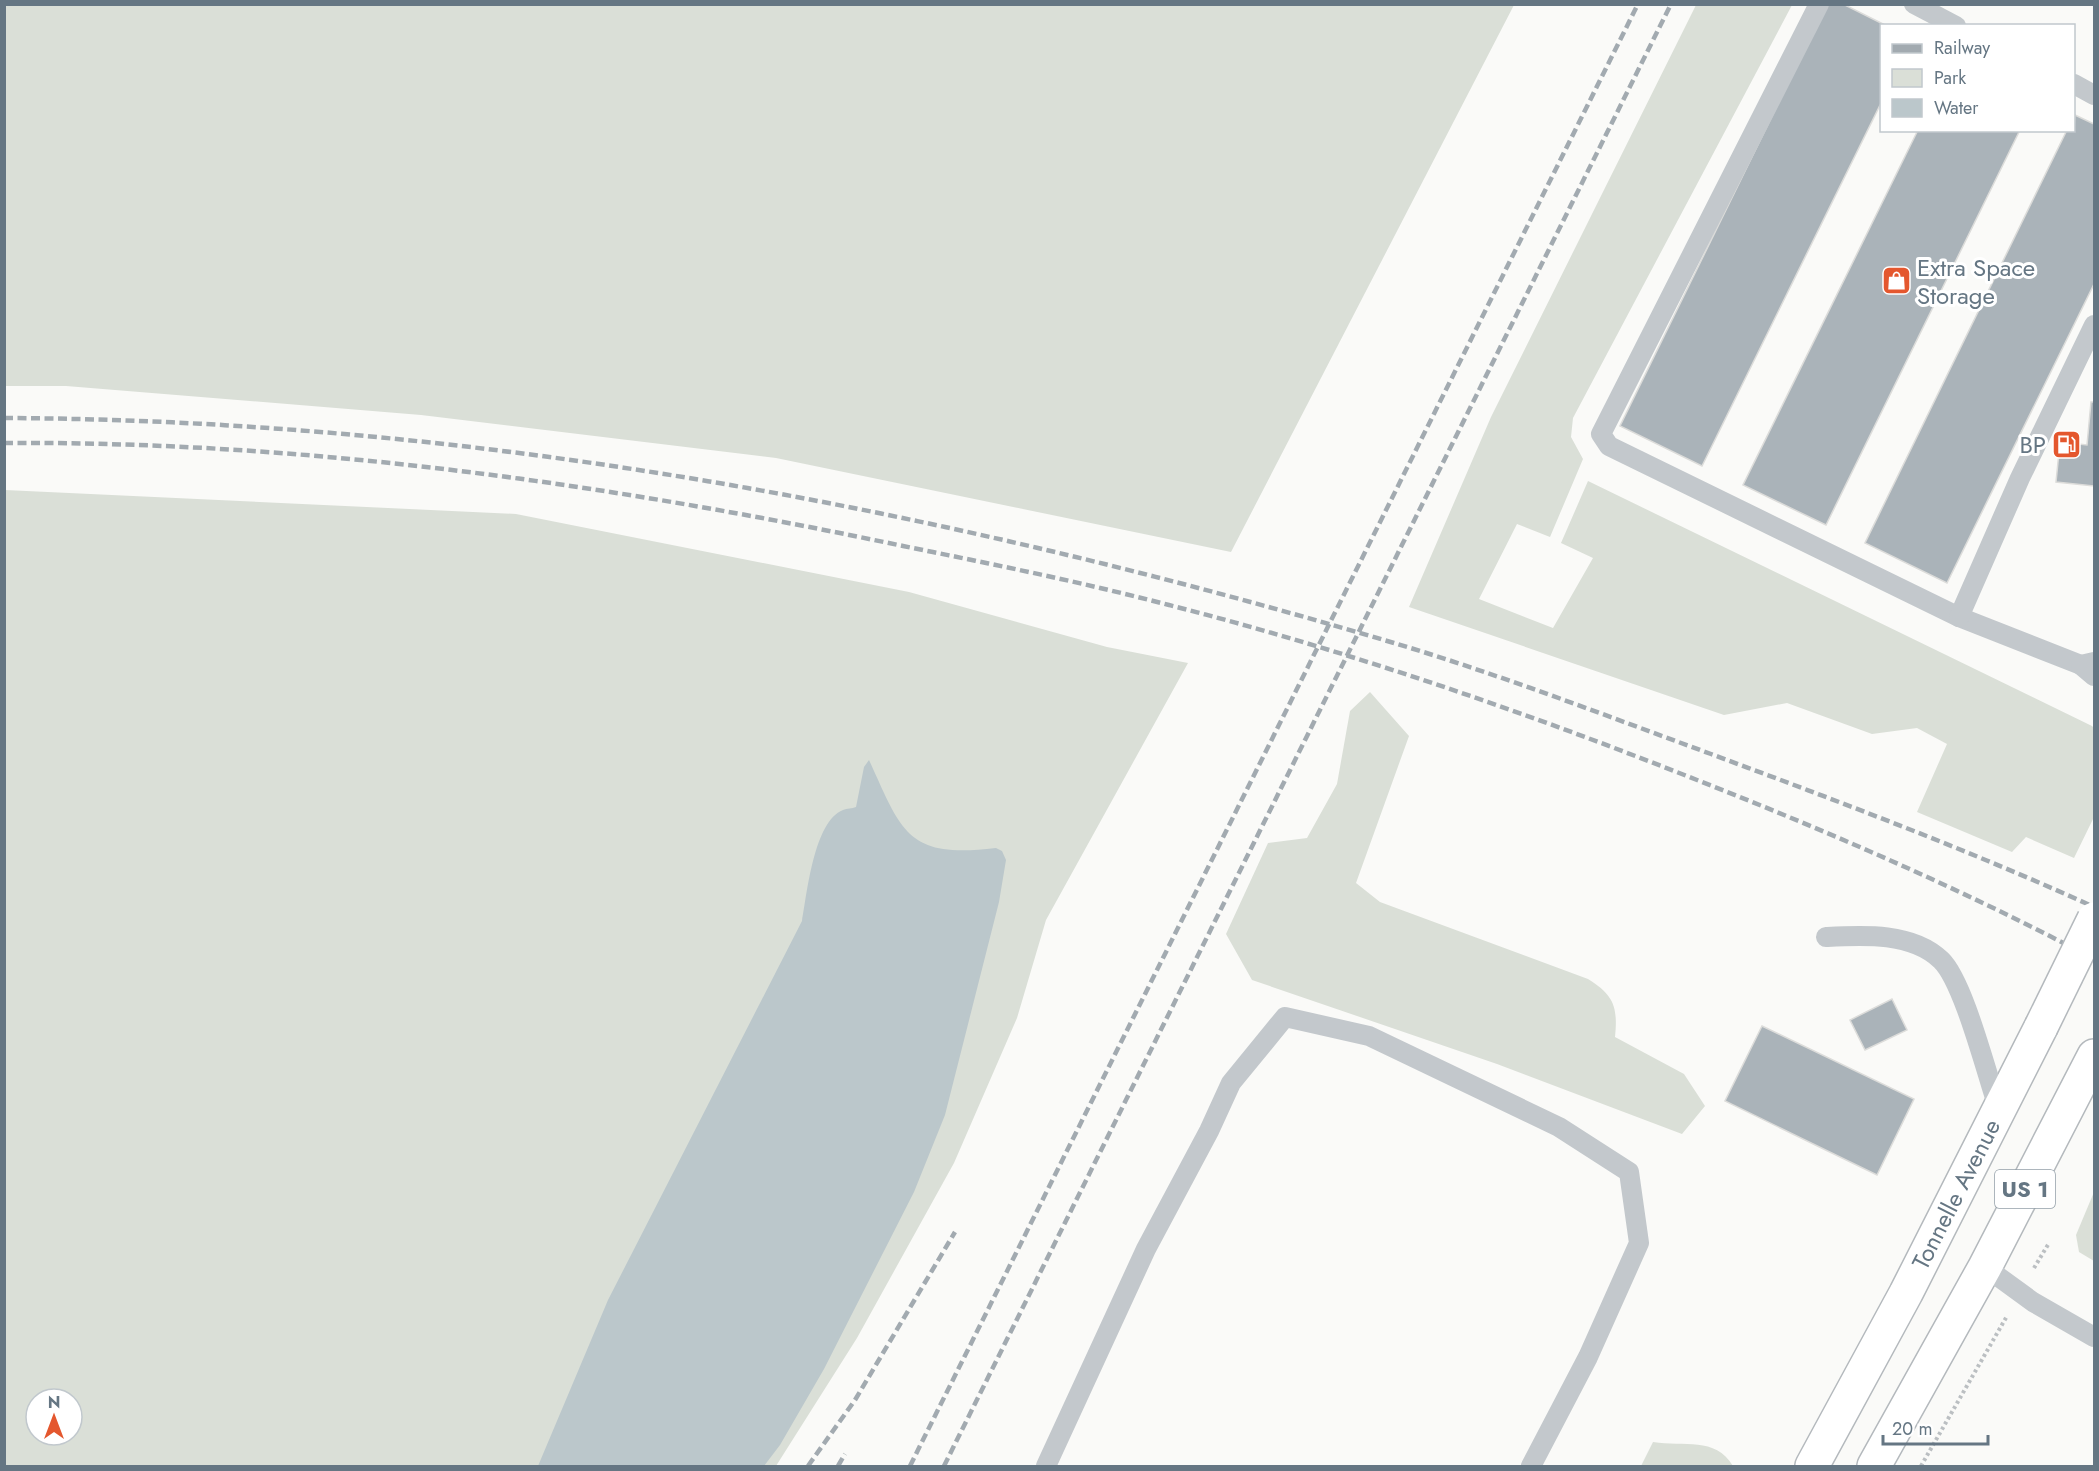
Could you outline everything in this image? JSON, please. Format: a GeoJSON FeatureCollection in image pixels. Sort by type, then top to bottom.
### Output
{"type":"FeatureCollection","features":[{"type":"Feature","properties":{"kind":"highway","name":"Tonnelle Avenue"},"geometry":{"type":"LineString","coordinates":[[1812,1467],[1906,1293],[2094,919]]}},
{"type":"Feature","properties":{"kind":"highway","name":"US 1"},"geometry":{"type":"LineString","coordinates":[[1874,1467],[1984,1267],[2094,1056]]}},
{"type":"Feature","properties":{"kind":"lane"},"geometry":{"type":"LineString","coordinates":[[1819,4],[1601,434],[1609,447],[1959,617],[2090,668]]}},
{"type":"Feature","properties":{"kind":"lane"},"geometry":{"type":"LineString","coordinates":[[1914,4],[1952,24]]}},
{"type":"Feature","properties":{"kind":"lane"},"geometry":{"type":"LineString","coordinates":[[2075,85],[2094,94]]}},
{"type":"Feature","properties":{"kind":"lane"},"geometry":{"type":"LineString","coordinates":[[1959,617],[2020,478],[2094,325]]}},
{"type":"Feature","properties":{"kind":"lane"},"geometry":{"type":"LineString","coordinates":[[1826,937],[1861,935],[1887,937],[1924,949],[1940,959],[1958,987],[1999,1110]]}},
{"type":"Feature","properties":{"kind":"lane"},"geometry":{"type":"LineString","coordinates":[[1046,1467],[1156,1230],[1209,1131],[1231,1083],[1286,1017],[1368,1036],[1559,1127],[1629,1172],[1639,1244],[1588,1357],[1531,1467]]}},
{"type":"Feature","properties":{"kind":"lane"},"geometry":{"type":"LineString","coordinates":[[1984,1267],[2033,1302],[2094,1336]]}},
{"type":"Feature","properties":{"kind":"path"},"geometry":{"type":"LineString","coordinates":[[1921,1467],[1992,1341]]}},
{"type":"Feature","properties":{"kind":"green space"},"geometry":{"type":"Polygon","coordinates":[[[4,5],[1514,5],[1231,552],[776,458],[421,415],[66,386],[5,386],[4,5]]]}},
{"type":"Feature","properties":{"kind":"green space"},"geometry":{"type":"Polygon","coordinates":[[[1696,5],[1792,5],[1573,418],[1571,437],[1583,459],[1550,537],[1517,524],[1479,599],[1553,628],[1593,558],[1561,543],[1588,481],[2092,726],[2094,728],[2094,817],[2074,858],[2026,837],[2012,852],[1917,812],[1947,744],[1917,728],[1872,734],[1787,703],[1724,715],[1409,607],[1491,417],[1696,5]]]}},
{"type":"Feature","properties":{"kind":"green space"},"geometry":{"type":"Polygon","coordinates":[[[5,490],[516,514],[909,592],[1107,647],[1188,663],[1046,920],[1017,1018],[954,1163],[857,1338],[776,1466],[5,1466],[5,490]]]}},
{"type":"Feature","properties":{"kind":"green space"},"geometry":{"type":"Polygon","coordinates":[[[1370,692],[1409,736],[1356,883],[1380,902],[1588,979],[1597,985],[1609,996],[1615,1010],[1615,1037],[1684,1074],[1705,1106],[1682,1134],[1497,1064],[1252,980],[1226,934],[1268,843],[1307,838],[1337,784],[1350,711],[1370,692]]]}},
{"type":"Feature","properties":{"kind":"green space"},"geometry":{"type":"Polygon","coordinates":[[[2094,1192],[2094,1261],[2079,1252],[2076,1235],[2094,1192]]]}},
{"type":"Feature","properties":{"kind":"green space"},"geometry":{"type":"Polygon","coordinates":[[[1653,1442],[1708,1447],[1717,1450],[1733,1466],[1641,1466],[1653,1442]]]}},
{"type":"Feature","properties":{"kind":"water"},"geometry":{"type":"Polygon","coordinates":[[[869,760],[890,806],[912,835],[925,844],[943,849],[996,848],[1002,851],[1006,860],[999,902],[945,1115],[914,1192],[824,1369],[780,1445],[764,1466],[538,1466],[608,1300],[802,921],[813,860],[825,828],[833,817],[843,810],[856,807],[864,767],[869,760]]]}},
{"type":"Feature","properties":{"kind":"building"},"geometry":{"type":"Polygon","coordinates":[[[1827,4],[1843,4],[1883,24],[1880,24],[1880,105],[1702,466],[1620,426],[1827,4]]]}},
{"type":"Feature","properties":{"kind":"building"},"geometry":{"type":"Polygon","coordinates":[[[2075,115],[2094,124],[2094,284],[1947,583],[1865,543],[2066,132],[2075,132],[2075,115]]]}},
{"type":"Feature","properties":{"kind":"building"},"geometry":{"type":"Polygon","coordinates":[[[1917,132],[2019,132],[1826,525],[1743,485],[1917,132]]]}},
{"type":"Feature","properties":{"kind":"building","name":"BP"},"geometry":{"type":"Polygon","coordinates":[[[2091,402],[2094,402],[2094,486],[2056,482],[2060,442],[2087,445],[2091,402]]]}},
{"type":"Feature","properties":{"kind":"building"},"geometry":{"type":"Polygon","coordinates":[[[1892,999],[1907,1030],[1865,1050],[1850,1020],[1892,999]]]}},
{"type":"Feature","properties":{"kind":"building"},"geometry":{"type":"Polygon","coordinates":[[[1762,1026],[1914,1099],[1877,1175],[1725,1101],[1762,1026]]]}},
{"type":"Feature","properties":{"kind":"railway"},"geometry":{"type":"LineString","coordinates":[[910,1466],[1638,4]]}},
{"type":"Feature","properties":{"kind":"railway"},"geometry":{"type":"LineString","coordinates":[[944,1466],[1671,4]]}},
{"type":"Feature","properties":{"kind":"railway"},"geometry":{"type":"LineString","coordinates":[[4,418],[180,423],[357,435],[532,455],[707,481],[881,513],[1053,552],[1224,595],[1474,668],[1856,808],[2094,907]]}},
{"type":"Feature","properties":{"kind":"railway"},"geometry":{"type":"LineString","coordinates":[[4,443],[117,444],[230,450],[343,458],[456,470],[681,503],[1003,567],[1136,597],[1303,642],[1436,684],[1567,730],[1748,800],[1898,864],[2094,959]]}},
{"type":"Feature","properties":{"kind":"railway"},"geometry":{"type":"LineString","coordinates":[[808,1466],[855,1400],[955,1232]]}},
{"type":"Feature","properties":{"kind":"railway"},"geometry":{"type":"LineString","coordinates":[[838,1466],[845,1454]]}},
{"type":"Feature","properties":{"kind":"place","name":"Extra Space Storage"},"geometry":{"type":"Point","coordinates":[1896,281]}},
{"type":"Feature","properties":{"kind":"place","name":"BP"},"geometry":{"type":"Point","coordinates":[2067,444]}}]}
